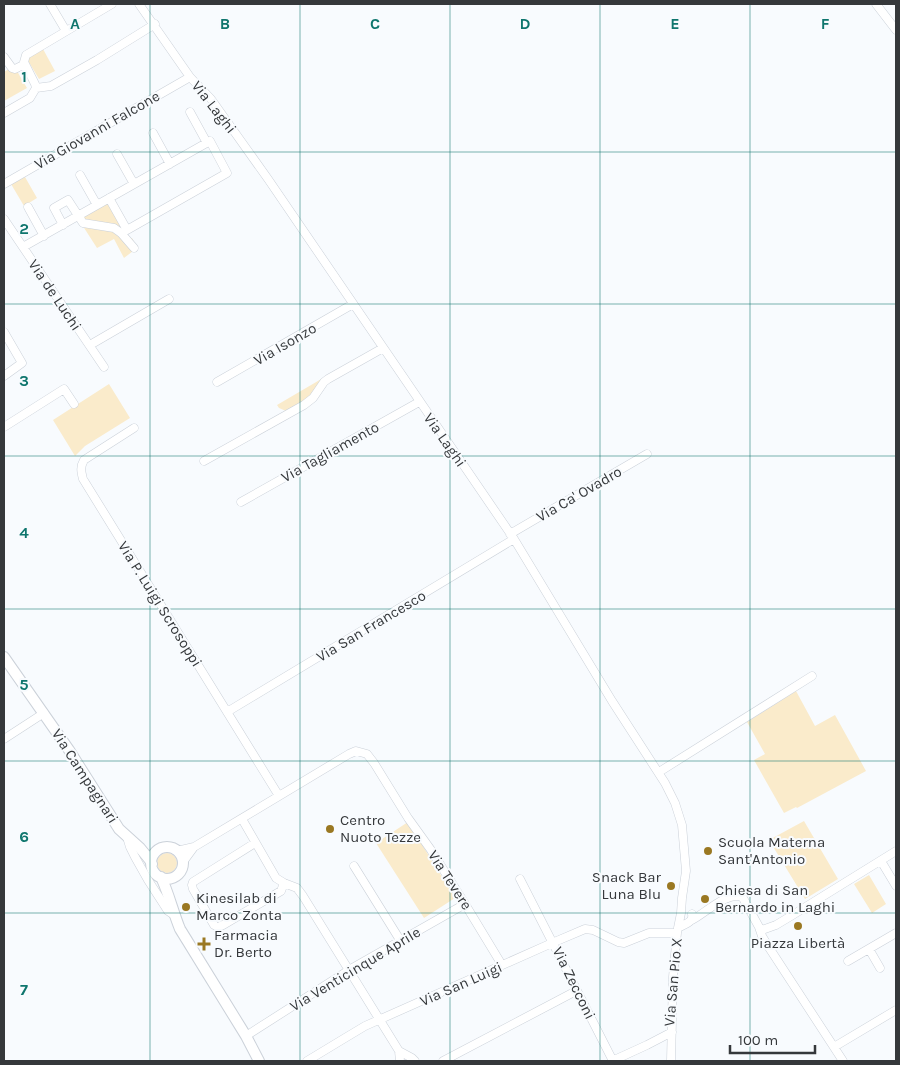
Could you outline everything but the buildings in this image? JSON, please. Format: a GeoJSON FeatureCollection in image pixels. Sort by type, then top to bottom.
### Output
{"type":"FeatureCollection","features":[{"type":"Feature","properties":{"kind":"main road","name":"Via Campagnari"},"geometry":{"type":"LineString","coordinates":[[4,657],[44,713],[119,829],[146,855],[152,864]]}},
{"type":"Feature","properties":{"kind":"main road"},"geometry":{"type":"LineString","coordinates":[[131,840],[143,846],[175,850],[182,857],[183,862],[183,867],[177,876],[169,879],[161,877],[154,872],[152,864],[154,855],[161,849]]}},
{"type":"Feature","properties":{"kind":"main road","name":"Via Campagnari"},"geometry":{"type":"LineString","coordinates":[[171,902],[171,890],[177,876]]}},
{"type":"Feature","properties":{"kind":"main road","name":"Via Campagnari"},"geometry":{"type":"LineString","coordinates":[[161,877],[180,928],[260,1061]]}},
{"type":"Feature","properties":{"kind":"street"},"geometry":{"type":"LineString","coordinates":[[50,4],[66,31]]}},
{"type":"Feature","properties":{"kind":"street"},"geometry":{"type":"LineString","coordinates":[[4,113],[30,98],[36,88],[24,62],[28,53],[112,4]]}},
{"type":"Feature","properties":{"kind":"street","name":"Via Laghi"},"geometry":{"type":"LineString","coordinates":[[139,4],[155,24],[190,77],[211,99],[512,537],[612,701],[659,772],[675,802],[682,826],[686,875],[686,915]]}},
{"type":"Feature","properties":{"kind":"street"},"geometry":{"type":"LineString","coordinates":[[876,4],[896,30]]}},
{"type":"Feature","properties":{"kind":"street"},"geometry":{"type":"LineString","coordinates":[[36,88],[51,86],[155,24]]}},
{"type":"Feature","properties":{"kind":"street"},"geometry":{"type":"LineString","coordinates":[[4,57],[12,68],[15,69],[25,64]]}},
{"type":"Feature","properties":{"kind":"street","name":"Via Giovanni Falcone"},"geometry":{"type":"LineString","coordinates":[[4,184],[190,77]]}},
{"type":"Feature","properties":{"kind":"street"},"geometry":{"type":"LineString","coordinates":[[190,112],[207,143]]}},
{"type":"Feature","properties":{"kind":"street"},"geometry":{"type":"LineString","coordinates":[[153,133],[170,164]]}},
{"type":"Feature","properties":{"kind":"street"},"geometry":{"type":"LineString","coordinates":[[23,247],[44,236],[109,198],[210,141],[227,173],[127,230],[109,198]]}},
{"type":"Feature","properties":{"kind":"street"},"geometry":{"type":"LineString","coordinates":[[117,154],[134,184]]}},
{"type":"Feature","properties":{"kind":"street"},"geometry":{"type":"LineString","coordinates":[[80,176],[97,205]]}},
{"type":"Feature","properties":{"kind":"street"},"geometry":{"type":"LineString","coordinates":[[63,225],[54,208],[68,200],[83,223],[110,227],[117,230],[134,248]]}},
{"type":"Feature","properties":{"kind":"street"},"geometry":{"type":"LineString","coordinates":[[28,207],[44,236]]}},
{"type":"Feature","properties":{"kind":"street","name":"Via de Luchi"},"geometry":{"type":"LineString","coordinates":[[5,225],[23,247],[104,367]]}},
{"type":"Feature","properties":{"kind":"street","name":"Via de Luchi"},"geometry":{"type":"LineString","coordinates":[[90,345],[169,299]]}},
{"type":"Feature","properties":{"kind":"street","name":"Via Isonzo"},"geometry":{"type":"LineString","coordinates":[[216,382],[353,304]]}},
{"type":"Feature","properties":{"kind":"street"},"geometry":{"type":"LineString","coordinates":[[4,332],[22,363],[4,376]]}},
{"type":"Feature","properties":{"kind":"street"},"geometry":{"type":"LineString","coordinates":[[204,461],[304,406],[328,379],[383,348]]}},
{"type":"Feature","properties":{"kind":"street"},"geometry":{"type":"LineString","coordinates":[[4,427],[64,389],[74,404]]}},
{"type":"Feature","properties":{"kind":"street","name":"Via Tagliamento"},"geometry":{"type":"LineString","coordinates":[[241,502],[419,402]]}},
{"type":"Feature","properties":{"kind":"street","name":"Via P. Luigi Scrosoppi"},"geometry":{"type":"LineString","coordinates":[[134,428],[84,460],[81,465],[83,479],[279,796]]}},
{"type":"Feature","properties":{"kind":"street","name":"Via Ca' Ovadro"},"geometry":{"type":"LineString","coordinates":[[512,537],[647,454]]}},
{"type":"Feature","properties":{"kind":"street","name":"Via San Francesco"},"geometry":{"type":"LineString","coordinates":[[227,712],[512,537]]}},
{"type":"Feature","properties":{"kind":"street"},"geometry":{"type":"LineString","coordinates":[[659,772],[812,676]]}},
{"type":"Feature","properties":{"kind":"street"},"geometry":{"type":"LineString","coordinates":[[4,738],[44,713]]}},
{"type":"Feature","properties":{"kind":"street","name":"Via Tevere"},"geometry":{"type":"LineString","coordinates":[[279,796],[349,754],[358,751],[366,754],[374,763],[465,904],[502,965]]}},
{"type":"Feature","properties":{"kind":"street"},"geometry":{"type":"LineString","coordinates":[[175,850],[194,847],[279,796]]}},
{"type":"Feature","properties":{"kind":"street"},"geometry":{"type":"LineString","coordinates":[[242,819],[276,878],[297,888],[303,896],[399,1052],[400,1061]]}},
{"type":"Feature","properties":{"kind":"street","name":"Via Campagnari"},"geometry":{"type":"LineString","coordinates":[[131,840],[133,852],[144,872],[168,911],[174,915]]}},
{"type":"Feature","properties":{"kind":"street"},"geometry":{"type":"LineString","coordinates":[[255,843],[193,882],[193,889],[214,925],[218,927],[223,925],[281,891],[284,883]]}},
{"type":"Feature","properties":{"kind":"street"},"geometry":{"type":"LineString","coordinates":[[183,862],[194,847]]}},
{"type":"Feature","properties":{"kind":"street"},"geometry":{"type":"LineString","coordinates":[[759,927],[762,930],[776,925],[896,851]]}},
{"type":"Feature","properties":{"kind":"street"},"geometry":{"type":"LineString","coordinates":[[881,861],[896,886]]}},
{"type":"Feature","properties":{"kind":"street"},"geometry":{"type":"LineString","coordinates":[[354,866],[400,940]]}},
{"type":"Feature","properties":{"kind":"street"},"geometry":{"type":"LineString","coordinates":[[520,879],[552,943]]}},
{"type":"Feature","properties":{"kind":"street"},"geometry":{"type":"LineString","coordinates":[[686,915],[700,916],[709,908],[728,898],[734,896],[742,898],[768,946],[843,1061]]}},
{"type":"Feature","properties":{"kind":"street","name":"Via Venticinque Aprile"},"geometry":{"type":"LineString","coordinates":[[246,1036],[348,970],[465,904]]}},
{"type":"Feature","properties":{"kind":"street","name":"Via San Pio X"},"geometry":{"type":"LineString","coordinates":[[612,1061],[672,1032],[673,977],[678,930],[686,915]]}},
{"type":"Feature","properties":{"kind":"street","name":"Via Zecconi"},"geometry":{"type":"LineString","coordinates":[[612,1061],[552,943],[585,929],[594,930],[624,943],[649,933],[678,930]]}},
{"type":"Feature","properties":{"kind":"street"},"geometry":{"type":"LineString","coordinates":[[848,961],[896,933]]}},
{"type":"Feature","properties":{"kind":"street","name":"Via San Luigi"},"geometry":{"type":"LineString","coordinates":[[307,1061],[379,1020],[552,943]]}},
{"type":"Feature","properties":{"kind":"street"},"geometry":{"type":"LineString","coordinates":[[869,949],[880,968]]}},
{"type":"Feature","properties":{"kind":"street"},"geometry":{"type":"LineString","coordinates":[[443,1061],[576,991]]}},
{"type":"Feature","properties":{"kind":"street"},"geometry":{"type":"LineString","coordinates":[[834,1047],[896,1010]]}},
{"type":"Feature","properties":{"kind":"street"},"geometry":{"type":"LineString","coordinates":[[671,1061],[672,1032]]}},
{"type":"Feature","properties":{"kind":"street"},"geometry":{"type":"LineString","coordinates":[[399,1052],[415,1061]]}},
{"type":"Feature","properties":{"kind":"shaded area"},"geometry":{"type":"Polygon","coordinates":[[[43,49],[55,71],[39,79],[27,59],[43,49]]]}},
{"type":"Feature","properties":{"kind":"shaded area"},"geometry":{"type":"Polygon","coordinates":[[[14,66],[27,88],[4,101],[4,72],[14,66]]]}},
{"type":"Feature","properties":{"kind":"shaded area"},"geometry":{"type":"Polygon","coordinates":[[[25,177],[37,198],[24,206],[11,184],[25,177]]]}},
{"type":"Feature","properties":{"kind":"shaded area"},"geometry":{"type":"Polygon","coordinates":[[[111,201],[113,212],[128,240],[132,238],[137,248],[124,258],[114,239],[97,248],[79,220],[111,201]]]}},
{"type":"Feature","properties":{"kind":"shaded area"},"geometry":{"type":"Polygon","coordinates":[[[323,378],[312,395],[307,399],[286,411],[277,405],[323,378]]]}},
{"type":"Feature","properties":{"kind":"shaded area"},"geometry":{"type":"Polygon","coordinates":[[[109,384],[130,418],[85,446],[75,456],[53,420],[109,384]]]}},
{"type":"Feature","properties":{"kind":"shaded area"},"geometry":{"type":"Polygon","coordinates":[[[796,691],[815,726],[835,715],[866,771],[784,813],[754,760],[765,754],[747,722],[796,691]]]}},
{"type":"Feature","properties":{"kind":"shaded area"},"geometry":{"type":"Polygon","coordinates":[[[804,821],[838,879],[805,899],[769,840],[804,821]]]}},
{"type":"Feature","properties":{"kind":"shaded area"},"geometry":{"type":"Polygon","coordinates":[[[408,822],[455,898],[424,918],[376,843],[408,822]]]}},
{"type":"Feature","properties":{"kind":"shaded area"},"geometry":{"type":"Polygon","coordinates":[[[167,853],[174,856],[177,863],[174,870],[167,873],[160,870],[157,863],[160,856],[167,853]]]}},
{"type":"Feature","properties":{"kind":"shaded area"},"geometry":{"type":"Polygon","coordinates":[[[869,875],[886,904],[872,913],[854,884],[869,875]]]}},
{"type":"Feature","properties":{"kind":"place","name":"Centro Nuoto Tezze"},"geometry":{"type":"Point","coordinates":[330,829]}},
{"type":"Feature","properties":{"kind":"place","name":"Scuola Materna Sant'Antonio"},"geometry":{"type":"Point","coordinates":[708,851]}},
{"type":"Feature","properties":{"kind":"place","name":"Snack Bar Luna Blu"},"geometry":{"type":"Point","coordinates":[671,886]}},
{"type":"Feature","properties":{"kind":"place","name":"Chiesa di San Bernardo in Laghi"},"geometry":{"type":"Point","coordinates":[705,899]}},
{"type":"Feature","properties":{"kind":"place","name":"Kinesilab di Marco Zonta"},"geometry":{"type":"Point","coordinates":[186,907]}},
{"type":"Feature","properties":{"kind":"place","name":"Piazza Libertà"},"geometry":{"type":"Point","coordinates":[798,926]}},
{"type":"Feature","properties":{"kind":"place","name":"Farmacia Dr. Berto"},"geometry":{"type":"Point","coordinates":[204,944]}}]}
